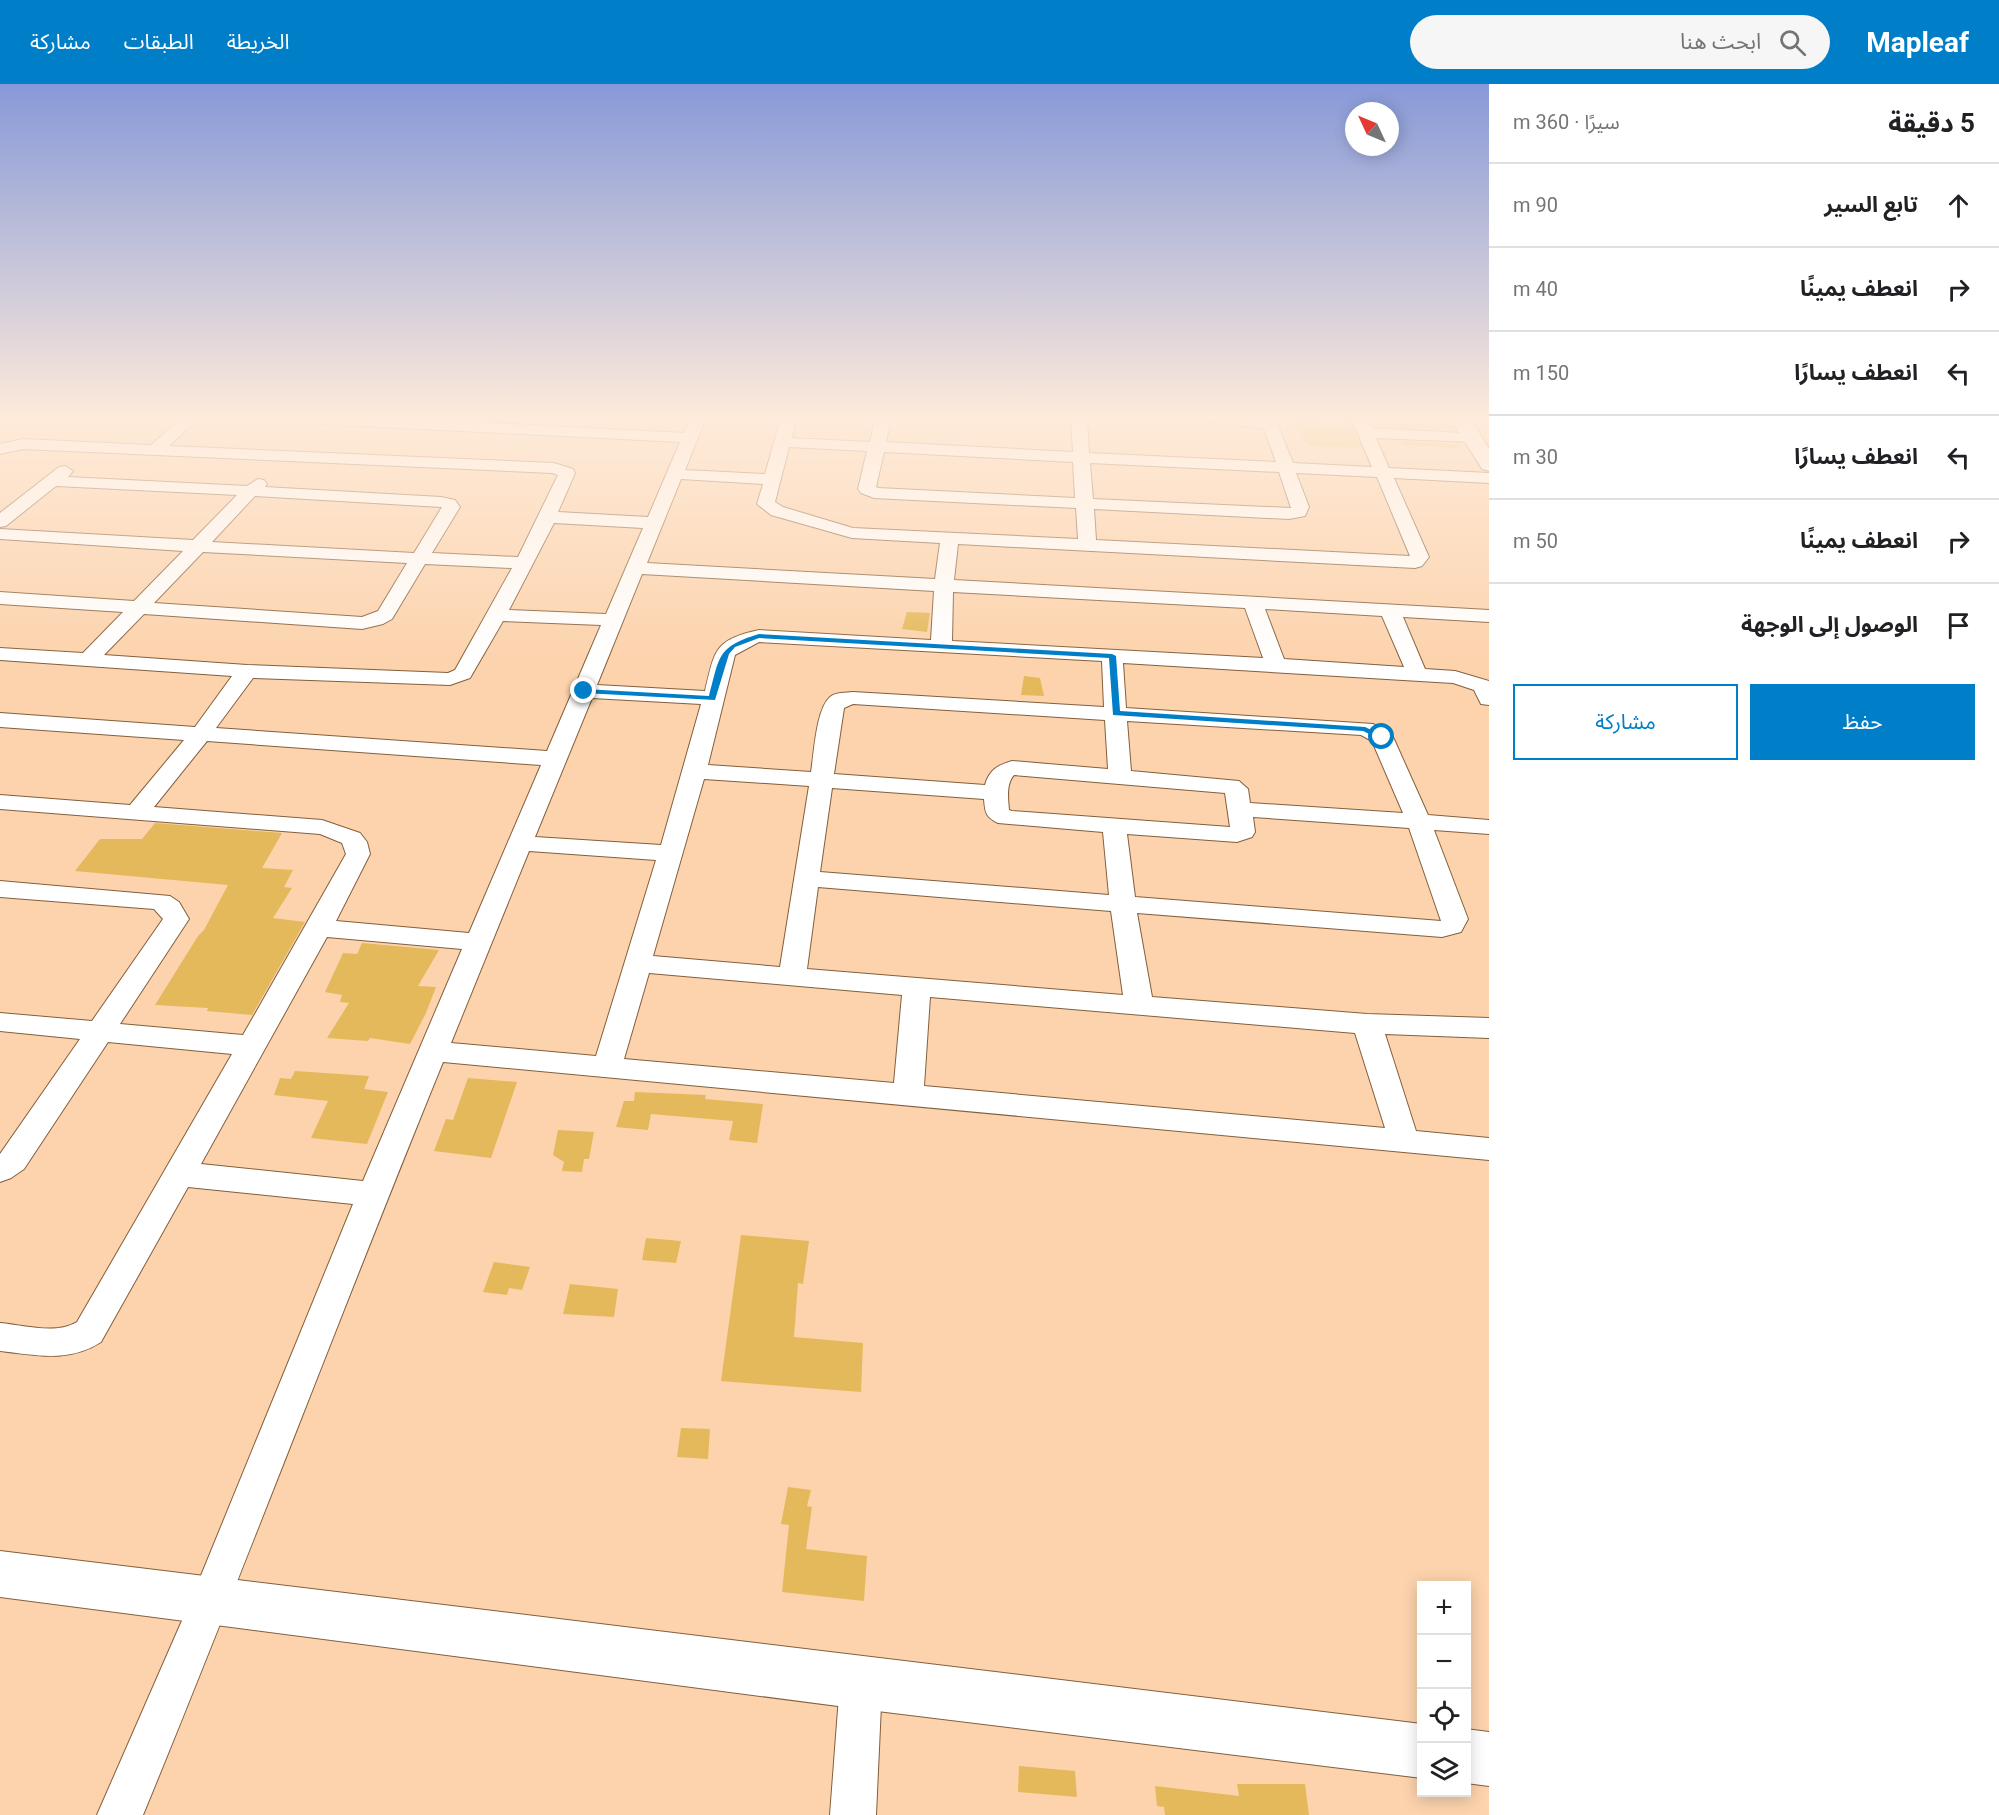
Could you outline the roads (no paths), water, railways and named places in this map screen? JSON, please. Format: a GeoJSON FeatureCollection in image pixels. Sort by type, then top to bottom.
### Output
{"type":"FeatureCollection","features":[{"type":"Feature","properties":{"kind":"street"},"geometry":{"type":"LineString","coordinates":[[0,522],[30,499]]}},
{"type":"Feature","properties":{"kind":"street"},"geometry":{"type":"LineString","coordinates":[[88,659],[243,499]]}},
{"type":"Feature","properties":{"kind":"street"},"geometry":{"type":"LineString","coordinates":[[0,598],[363,623],[376,620],[385,615],[451,507],[441,502],[385,499]]}},
{"type":"Feature","properties":{"kind":"street"},"geometry":{"type":"LineString","coordinates":[[0,654],[247,671],[450,680],[463,674],[497,615],[556,499]]}},
{"type":"Feature","properties":{"kind":"street"},"geometry":{"type":"LineString","coordinates":[[120,1815],[211,1600],[373,1194],[665,499]]}},
{"type":"Feature","properties":{"kind":"street"},"geometry":{"type":"LineString","coordinates":[[768,499],[766,504],[777,511],[852,533],[1415,562],[1420,557],[1396,499]]}},
{"type":"Feature","properties":{"kind":"street"},"geometry":{"type":"LineString","coordinates":[[991,499],[1289,514],[1299,512],[1297,499]]}},
{"type":"Feature","properties":{"kind":"street"},"geometry":{"type":"LineString","coordinates":[[1084,499],[1088,545]]}},
{"type":"Feature","properties":{"kind":"street"},"geometry":{"type":"LineString","coordinates":[[549,517],[655,523]]}},
{"type":"Feature","properties":{"kind":"street"},"geometry":{"type":"LineString","coordinates":[[0,534],[197,547],[523,563]]}},
{"type":"Feature","properties":{"kind":"street"},"geometry":{"type":"LineString","coordinates":[[941,646],[944,585],[950,538]]}},
{"type":"Feature","properties":{"kind":"street"},"geometry":{"type":"LineString","coordinates":[[636,568],[1489,616]]}},
{"type":"Feature","properties":{"kind":"street"},"geometry":{"type":"LineString","coordinates":[[1252,603],[1276,665]]}},
{"type":"Feature","properties":{"kind":"street"},"geometry":{"type":"LineString","coordinates":[[1390,610],[1417,674]]}},
{"type":"Feature","properties":{"kind":"street"},"geometry":{"type":"LineString","coordinates":[[497,615],[613,620]]}},
{"type":"Feature","properties":{"kind":"street"},"geometry":{"type":"LineString","coordinates":[[607,1067],[695,771],[725,653],[732,646],[759,636],[1417,674],[1464,679],[1482,686],[1489,699]]}},
{"type":"Feature","properties":{"kind":"street"},"geometry":{"type":"LineString","coordinates":[[1112,656],[1120,777]]}},
{"type":"Feature","properties":{"kind":"street"},"geometry":{"type":"LineString","coordinates":[[137,812],[201,734],[247,671]]}},
{"type":"Feature","properties":{"kind":"street"},"geometry":{"type":"LineString","coordinates":[[584,691],[712,699]]}},
{"type":"Feature","properties":{"kind":"street"},"geometry":{"type":"LineString","coordinates":[[792,975],[833,707],[839,700],[853,698],[1365,729],[1382,737],[1418,821],[1455,919],[1452,926],[1442,929],[808,879]]}},
{"type":"Feature","properties":{"kind":"street"},"geometry":{"type":"LineString","coordinates":[[0,720],[556,759]]}},
{"type":"Feature","properties":{"kind":"street"},"geometry":{"type":"LineString","coordinates":[[1012,768],[1226,785],[1236,789],[1243,832],[1237,835],[1007,818],[997,813],[996,793],[1001,773],[1005,769],[1012,768]]}},
{"type":"Feature","properties":{"kind":"street"},"geometry":{"type":"LineString","coordinates":[[695,771],[996,793]]}},
{"type":"Feature","properties":{"kind":"street"},"geometry":{"type":"LineString","coordinates":[[0,802],[322,827],[353,838],[358,845],[358,854],[319,928],[89,1332],[81,1339],[69,1343],[0,1337]]}},
{"type":"Feature","properties":{"kind":"street"},"geometry":{"type":"LineString","coordinates":[[1240,809],[1489,827]]}},
{"type":"Feature","properties":{"kind":"street"},"geometry":{"type":"LineString","coordinates":[[1114,825],[1123,905],[1139,1005]]}},
{"type":"Feature","properties":{"kind":"street"},"geometry":{"type":"LineString","coordinates":[[520,843],[670,853]]}},
{"type":"Feature","properties":{"kind":"street"},"geometry":{"type":"LineString","coordinates":[[0,889],[160,902],[170,908],[176,919],[13,1161],[0,1170]]}},
{"type":"Feature","properties":{"kind":"street"},"geometry":{"type":"LineString","coordinates":[[319,928],[479,942]]}},
{"type":"Feature","properties":{"kind":"street"},"geometry":{"type":"LineString","coordinates":[[639,964],[1368,1024],[1489,1028]]}},
{"type":"Feature","properties":{"kind":"street"},"geometry":{"type":"LineString","coordinates":[[908,1095],[917,988]]}},
{"type":"Feature","properties":{"kind":"street"},"geometry":{"type":"LineString","coordinates":[[0,1022],[251,1046]]}},
{"type":"Feature","properties":{"kind":"street"},"geometry":{"type":"LineString","coordinates":[[1368,1024],[1404,1141]]}},
{"type":"Feature","properties":{"kind":"street"},"geometry":{"type":"LineString","coordinates":[[433,1051],[1489,1149]]}},
{"type":"Feature","properties":{"kind":"street"},"geometry":{"type":"LineString","coordinates":[[180,1174],[373,1194]]}},
{"type":"Feature","properties":{"kind":"street"},"geometry":{"type":"LineString","coordinates":[[0,1574],[861,1683],[1417,1750]]}},
{"type":"Feature","properties":{"kind":"street"},"geometry":{"type":"LineString","coordinates":[[853,1815],[861,1683]]}},
{"type":"Feature","properties":{"kind":"street"},"geometry":{"type":"LineString","coordinates":[[1471,1757],[1489,1759]]}}]}
